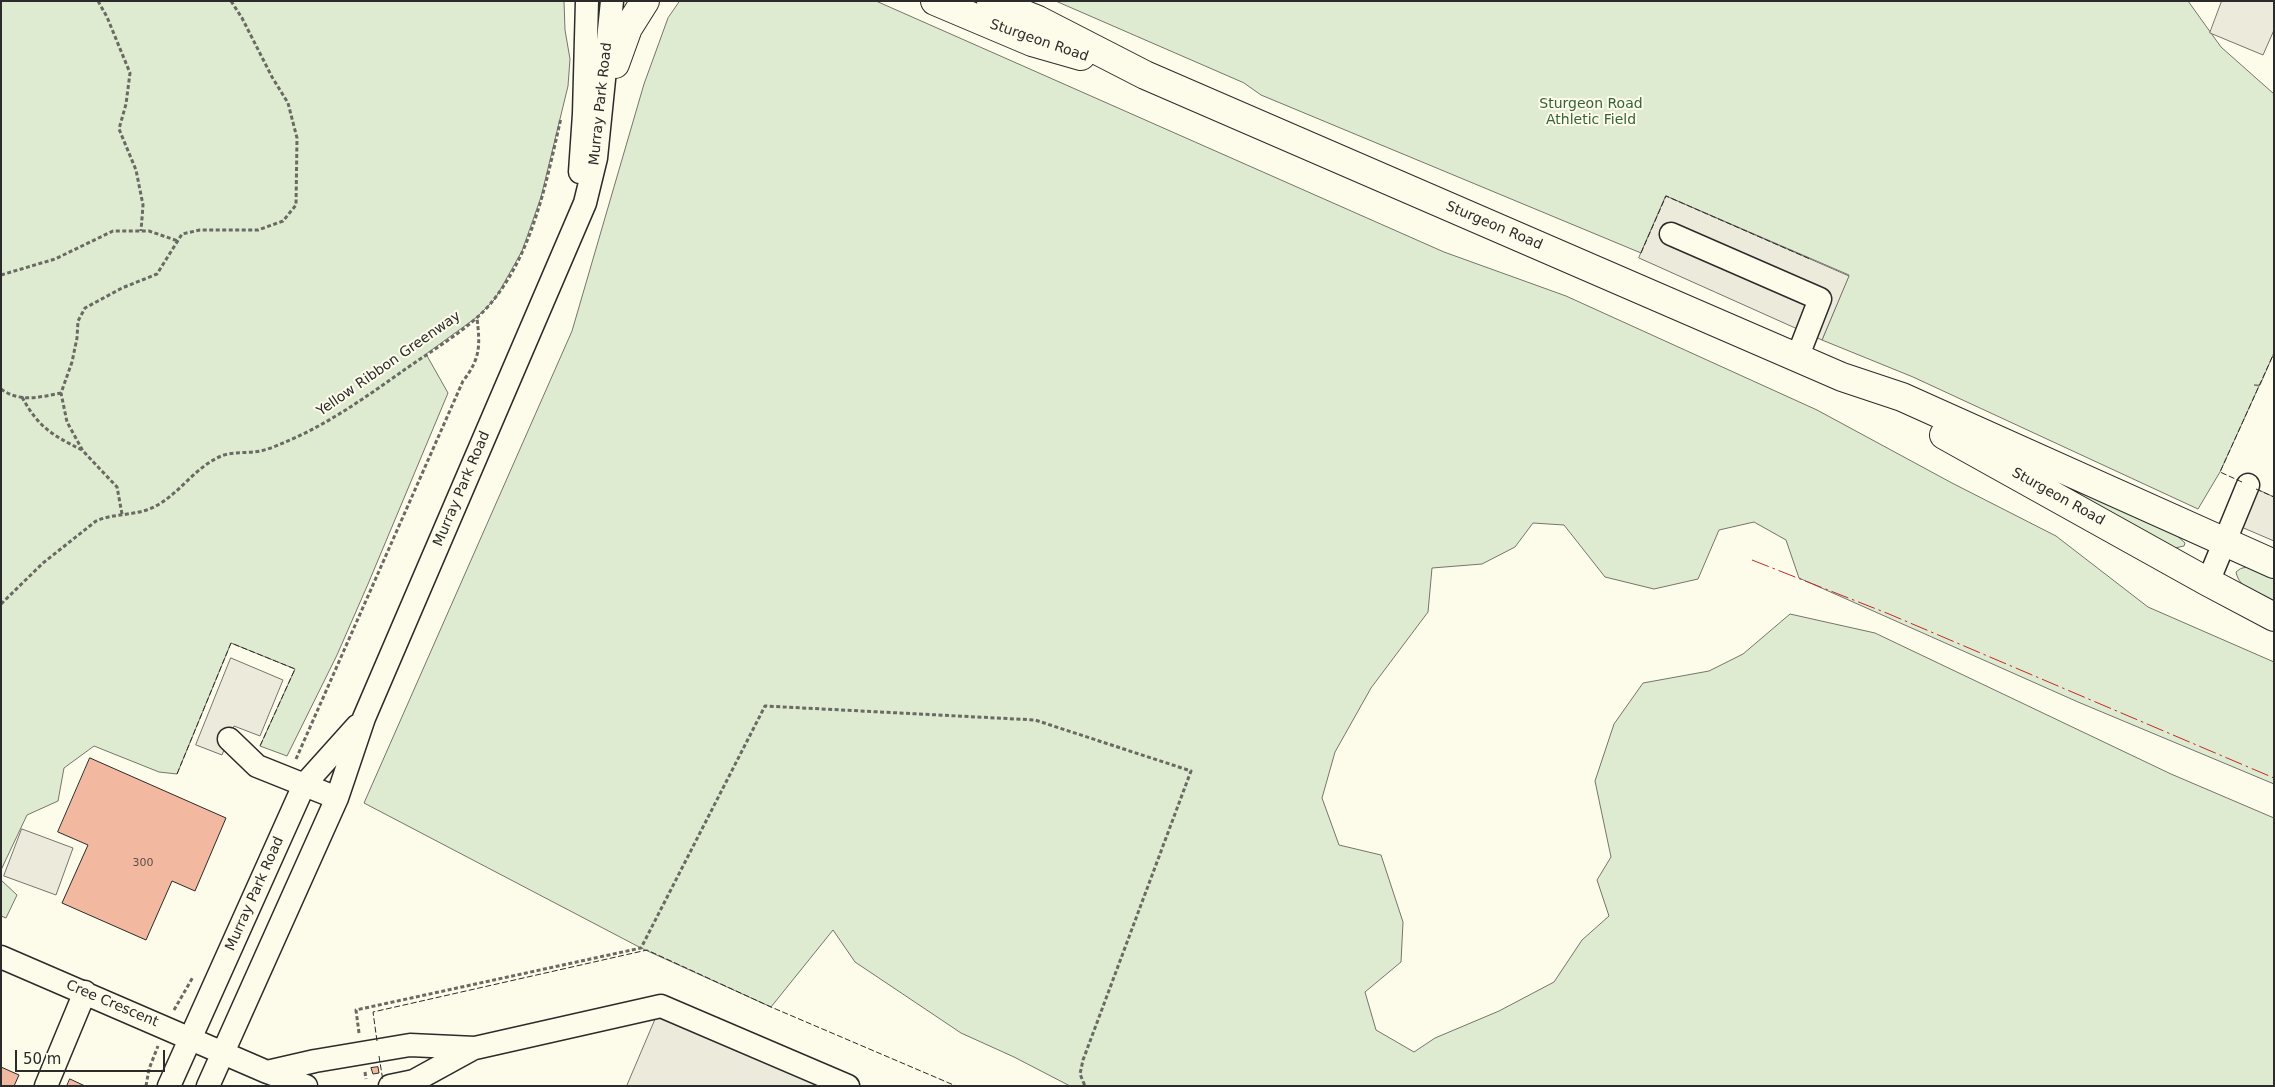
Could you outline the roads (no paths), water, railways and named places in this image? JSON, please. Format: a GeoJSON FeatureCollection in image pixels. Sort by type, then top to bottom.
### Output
{"type":"FeatureCollection","features":[{"type":"Feature","properties":{"kind":"main road"},"geometry":{"type":"LineString","coordinates":[[615,64],[628,28],[645,1]]}},
{"type":"Feature","properties":{"kind":"main road","name":"Sturgeon Road"},"geometry":{"type":"LineString","coordinates":[[935,1],[1032,42],[1146,75]]}},
{"type":"Feature","properties":{"kind":"main road","name":"Sturgeon Road"},"geometry":{"type":"LineString","coordinates":[[991,1],[1038,20],[1146,75],[1842,378],[1902,397],[2274,564]]}},
{"type":"Feature","properties":{"kind":"main road","name":"Sturgeon Road"},"geometry":{"type":"LineString","coordinates":[[1842,378],[1897,411],[1965,446],[2208,582],[2274,616]]}},
{"type":"Feature","properties":{"kind":"street","name":"Murray Park Road"},"geometry":{"type":"LineString","coordinates":[[560,260],[580,169],[587,1]]}},
{"type":"Feature","properties":{"kind":"street","name":"Murray Park Road"},"geometry":{"type":"LineString","coordinates":[[208,1086],[336,798],[364,718],[560,260],[592,180],[612,1]]}},
{"type":"Feature","properties":{"kind":"street"},"geometry":{"type":"LineString","coordinates":[[602,104],[615,64]]}},
{"type":"Feature","properties":{"kind":"street"},"geometry":{"type":"LineString","coordinates":[[1671,234],[1820,299],[1797,358]]}},
{"type":"Feature","properties":{"kind":"street"},"geometry":{"type":"LineString","coordinates":[[2208,582],[2248,485]]}},
{"type":"Feature","properties":{"kind":"street","name":"Murray Park Road"},"geometry":{"type":"LineString","coordinates":[[169,1086],[294,781],[364,718]]}},
{"type":"Feature","properties":{"kind":"street"},"geometry":{"type":"LineString","coordinates":[[229,739],[257,766],[336,798]]}},
{"type":"Feature","properties":{"kind":"street","name":"Cree Crescent"},"geometry":{"type":"LineString","coordinates":[[1,957],[190,1037],[267,1072],[306,1086]]}},
{"type":"Feature","properties":{"kind":"street"},"geometry":{"type":"LineString","coordinates":[[46,1086],[85,992]]}},
{"type":"Feature","properties":{"kind":"street"},"geometry":{"type":"LineString","coordinates":[[267,1072],[315,1060],[410,1045],[475,1048],[661,1006],[848,1086]]}},
{"type":"Feature","properties":{"kind":"street"},"geometry":{"type":"LineString","coordinates":[[390,1086],[414,1081],[475,1048]]}},
{"type":"Feature","properties":{"kind":"park label","name":"Sturgeon Road Athletic Field"},"geometry":{"type":"Point","coordinates":[1591,112]}}]}
